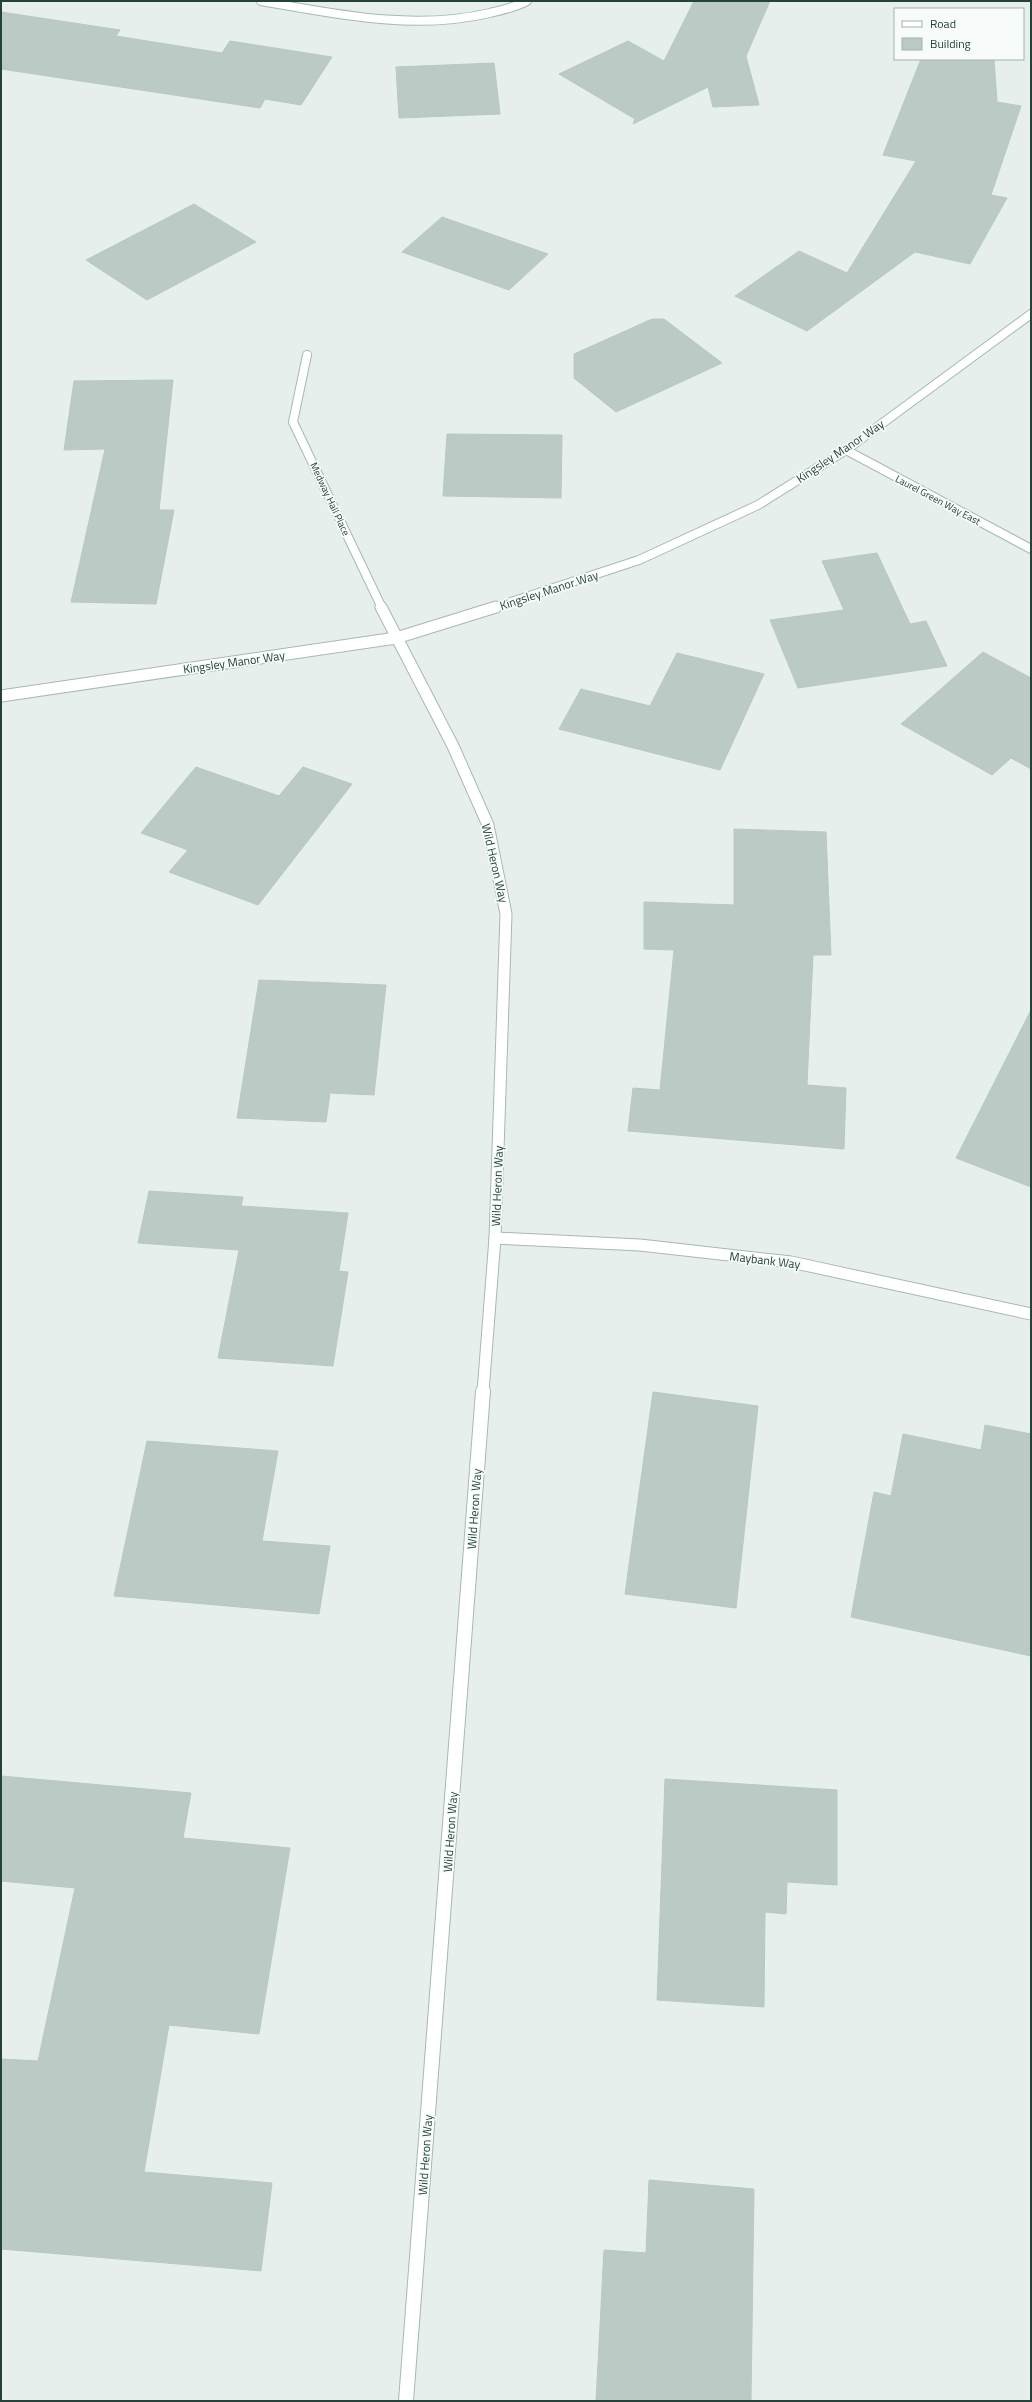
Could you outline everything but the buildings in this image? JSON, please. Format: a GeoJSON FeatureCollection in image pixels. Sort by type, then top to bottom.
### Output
{"type":"FeatureCollection","features":[{"type":"Feature","properties":{"kind":"street"},"geometry":{"type":"LineString","coordinates":[[261,1],[378,19],[430,23],[484,16],[527,1]]}},
{"type":"Feature","properties":{"kind":"street","name":"Kingsley Manor Way"},"geometry":{"type":"LineString","coordinates":[[1,696],[396,638],[556,589],[638,560],[758,504],[846,450],[1031,314]]}},
{"type":"Feature","properties":{"kind":"street","name":"Medway Hall Place"},"geometry":{"type":"LineString","coordinates":[[307,354],[293,422],[396,638]]}},
{"type":"Feature","properties":{"kind":"street","name":"Laurel Green Way East"},"geometry":{"type":"LineString","coordinates":[[846,450],[1031,549]]}},
{"type":"Feature","properties":{"kind":"street","name":"Wild Heron Way"},"geometry":{"type":"LineString","coordinates":[[396,638],[453,746],[488,825],[506,914],[495,1238],[406,2401]]}},
{"type":"Feature","properties":{"kind":"street","name":"Maybank Way"},"geometry":{"type":"LineString","coordinates":[[495,1238],[640,1245],[791,1262],[1031,1314]]}}]}
